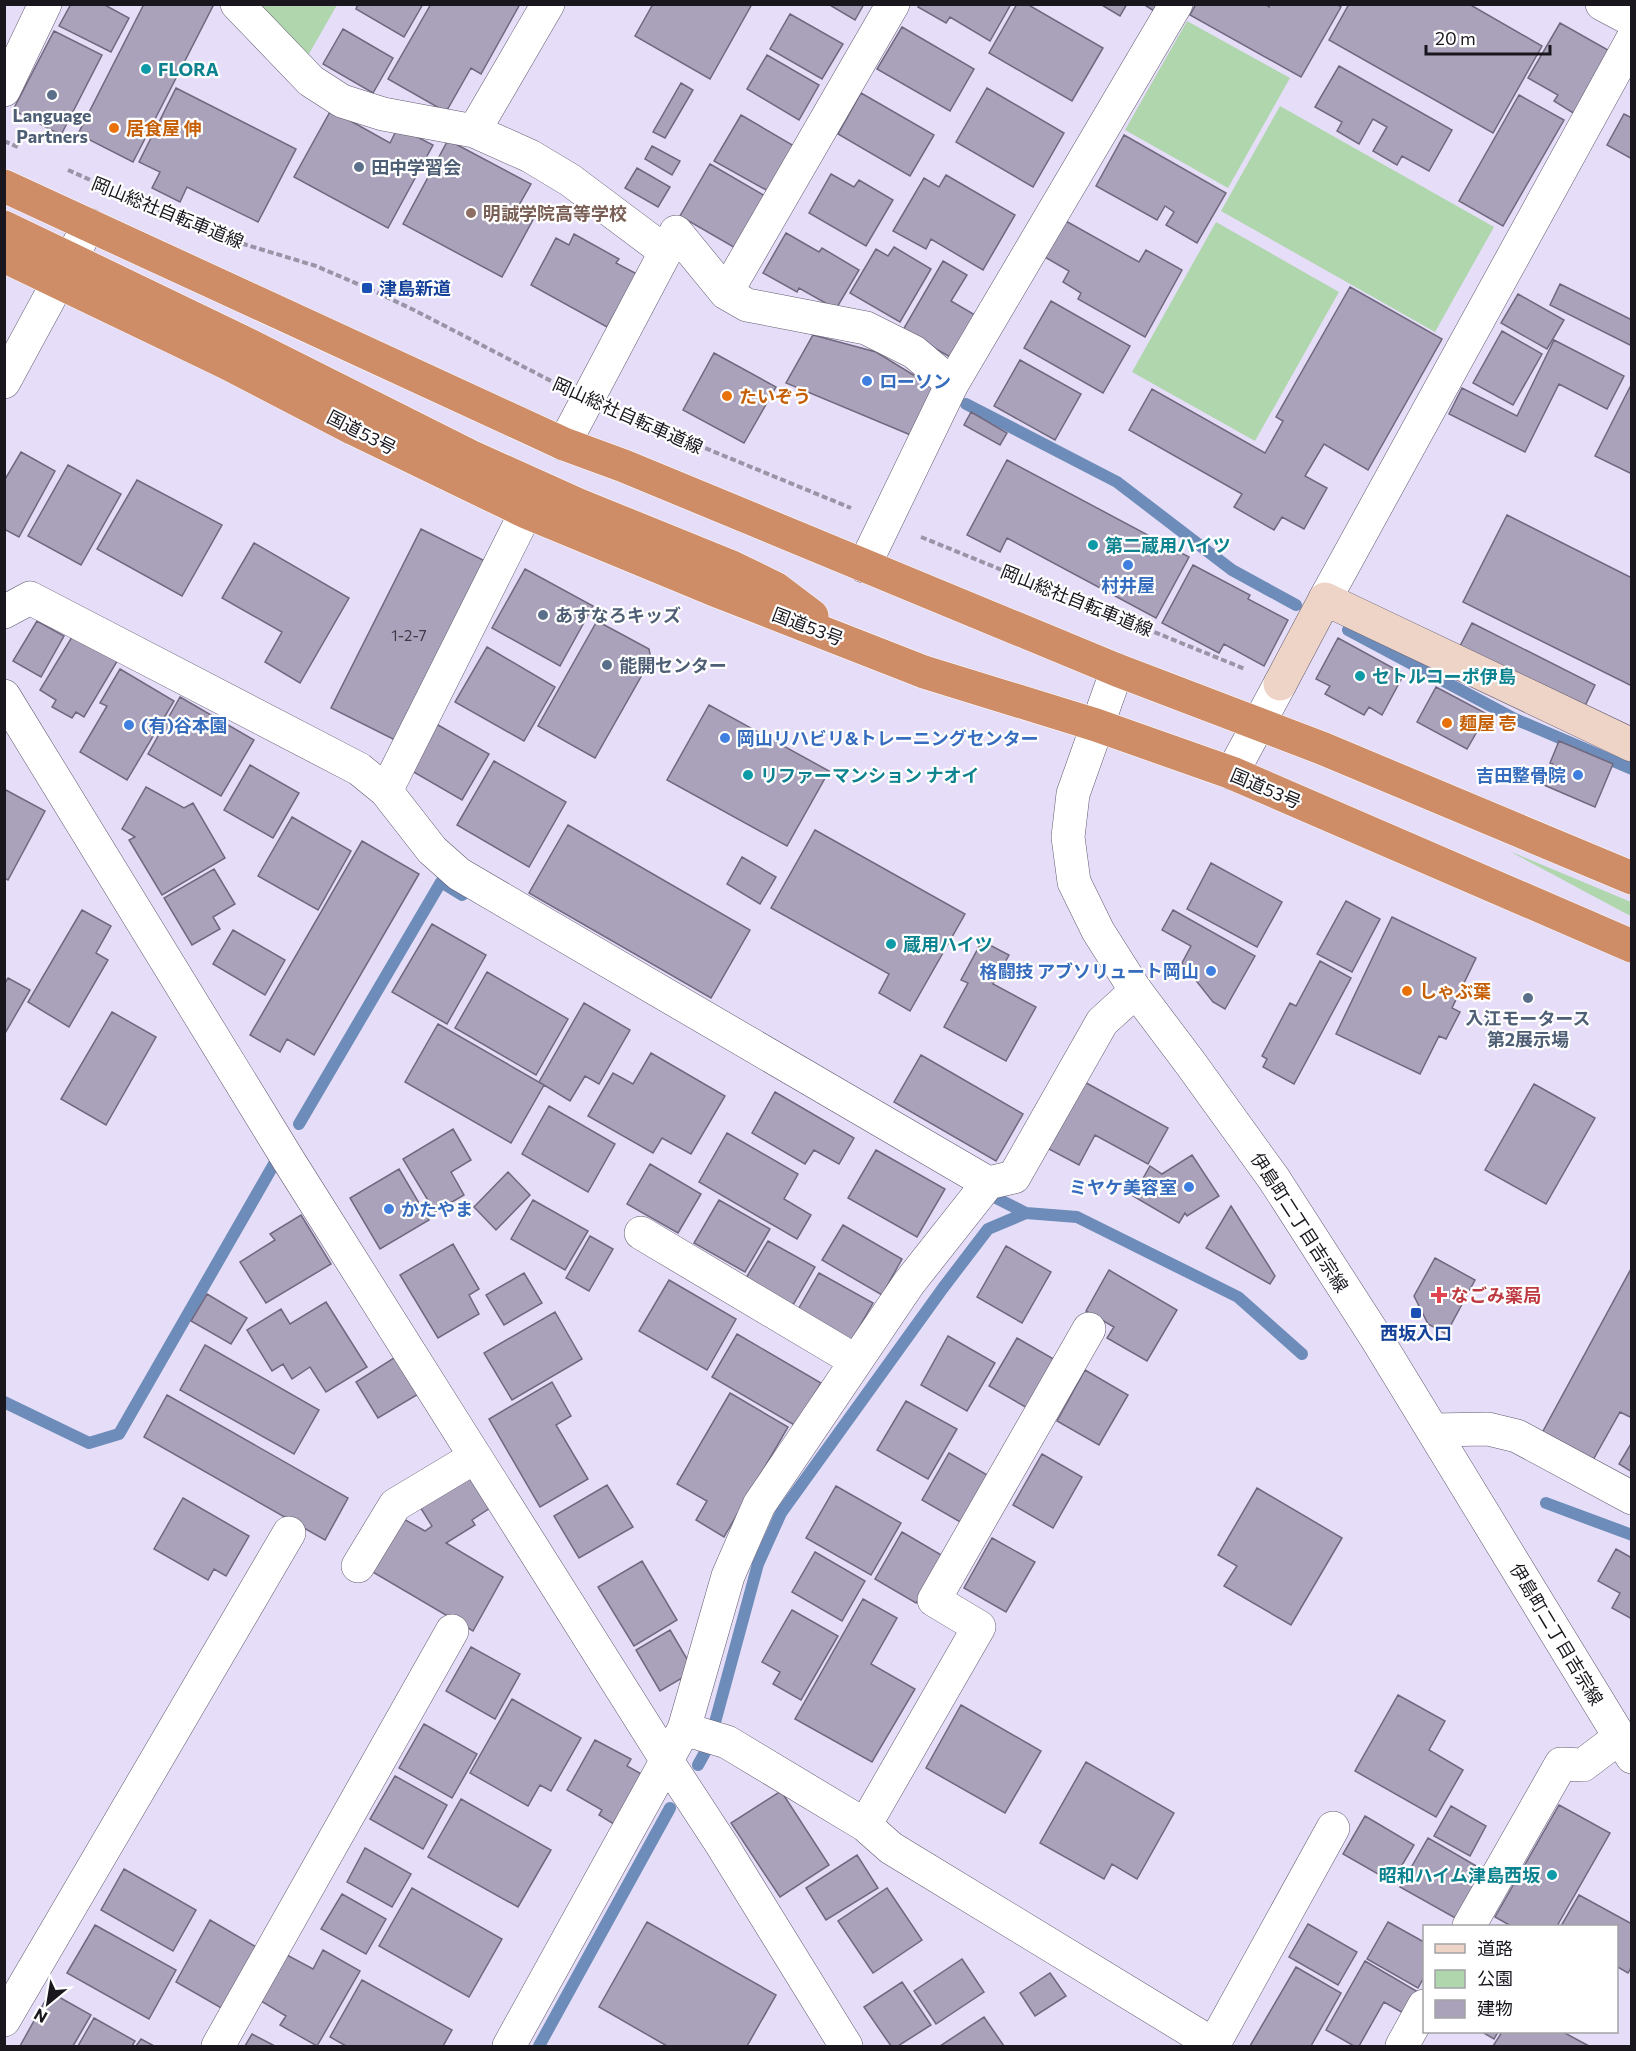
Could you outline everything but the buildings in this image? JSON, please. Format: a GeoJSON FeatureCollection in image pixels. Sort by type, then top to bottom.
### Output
{"type":"FeatureCollection","features":[{"type":"Feature","properties":{"kind":"highway"},"geometry":{"type":"LineString","coordinates":[[4,186],[564,444],[624,466],[1117,670],[1259,723],[1632,878]]}},
{"type":"Feature","properties":{"kind":"highway"},"geometry":{"type":"LineString","coordinates":[[4,227],[65,269],[237,339],[470,456],[579,505],[732,567],[775,588],[845,640]]}},
{"type":"Feature","properties":{"kind":"highway","name":"国道53号"},"geometry":{"type":"LineString","coordinates":[[4,256],[65,269],[227,363],[375,439],[526,512],[717,591],[924,672],[1096,725],[1232,773],[1632,946]]}},
{"type":"Feature","properties":{"kind":"main road"},"geometry":{"type":"LineString","coordinates":[[1280,684],[1325,599],[1632,745]]}},
{"type":"Feature","properties":{"kind":"street"},"geometry":{"type":"LineString","coordinates":[[4,90],[45,4]]}},
{"type":"Feature","properties":{"kind":"street"},"geometry":{"type":"LineString","coordinates":[[237,4],[310,81],[342,101],[383,114],[474,131],[530,156],[570,180],[666,252]]}},
{"type":"Feature","properties":{"kind":"street"},"geometry":{"type":"LineString","coordinates":[[474,131],[548,4]]}},
{"type":"Feature","properties":{"kind":"street"},"geometry":{"type":"LineString","coordinates":[[726,293],[893,4]]}},
{"type":"Feature","properties":{"kind":"street"},"geometry":{"type":"LineString","coordinates":[[864,566],[952,384],[1176,4]]}},
{"type":"Feature","properties":{"kind":"street"},"geometry":{"type":"LineString","coordinates":[[1602,4],[1632,21]]}},
{"type":"Feature","properties":{"kind":"street"},"geometry":{"type":"LineString","coordinates":[[1325,599],[1632,40]]}},
{"type":"Feature","properties":{"kind":"street"},"geometry":{"type":"LineString","coordinates":[[4,382],[89,225]]}},
{"type":"Feature","properties":{"kind":"street"},"geometry":{"type":"LineString","coordinates":[[564,444],[676,232],[726,293],[747,305],[866,328],[914,352],[952,384]]}},
{"type":"Feature","properties":{"kind":"street"},"geometry":{"type":"LineString","coordinates":[[386,791],[526,512]]}},
{"type":"Feature","properties":{"kind":"street"},"geometry":{"type":"LineString","coordinates":[[4,612],[30,598],[359,769],[386,791],[432,850],[459,874],[988,1183]]}},
{"type":"Feature","properties":{"kind":"street","name":"伊島町二丁目吉宗線"},"geometry":{"type":"LineString","coordinates":[[1117,670],[1073,794],[1068,837],[1074,882],[1098,931],[1136,991],[1274,1179],[1433,1430],[1626,1747]]}},
{"type":"Feature","properties":{"kind":"street"},"geometry":{"type":"LineString","coordinates":[[1232,773],[1280,684]]}},
{"type":"Feature","properties":{"kind":"street"},"geometry":{"type":"LineString","coordinates":[[4,696],[159,950],[475,1457],[722,1845],[846,2046]]}},
{"type":"Feature","properties":{"kind":"street"},"geometry":{"type":"LineString","coordinates":[[509,2046],[667,1761],[689,1731],[728,1576],[759,1505],[909,1284],[988,1183],[1014,1177],[1102,1022],[1136,991]]}},
{"type":"Feature","properties":{"kind":"street"},"geometry":{"type":"LineString","coordinates":[[641,1233],[856,1361]]}},
{"type":"Feature","properties":{"kind":"street"},"geometry":{"type":"LineString","coordinates":[[865,1825],[979,1627],[934,1600],[1089,1329]]}},
{"type":"Feature","properties":{"kind":"street"},"geometry":{"type":"LineString","coordinates":[[1433,1430],[1488,1429],[1517,1436],[1632,1498]]}},
{"type":"Feature","properties":{"kind":"street"},"geometry":{"type":"LineString","coordinates":[[358,1566],[395,1504],[475,1457]]}},
{"type":"Feature","properties":{"kind":"street"},"geometry":{"type":"LineString","coordinates":[[4,2020],[289,1533]]}},
{"type":"Feature","properties":{"kind":"street"},"geometry":{"type":"LineString","coordinates":[[218,2046],[453,1631]]}},
{"type":"Feature","properties":{"kind":"street"},"geometry":{"type":"LineString","coordinates":[[689,1731],[727,1742],[865,1825],[891,1848],[1215,2045],[1333,1828]]}},
{"type":"Feature","properties":{"kind":"street"},"geometry":{"type":"LineString","coordinates":[[1470,1925],[1561,1764],[1583,1766],[1626,1747]]}},
{"type":"Feature","properties":{"kind":"street"},"geometry":{"type":"LineString","coordinates":[[1402,2046],[1423,2009]]}},
{"type":"Feature","properties":{"kind":"path"},"geometry":{"type":"LineString","coordinates":[[4,141],[26,151]]}},
{"type":"Feature","properties":{"kind":"path","name":"岡山総社自転車道線"},"geometry":{"type":"LineString","coordinates":[[58,166],[214,235],[316,266],[414,310],[588,399],[1248,670]]}},
{"type":"Feature","properties":{"kind":"green space"},"geometry":{"type":"Polygon","coordinates":[[[259,5],[337,5],[306,59],[259,5]]]}},
{"type":"Feature","properties":{"kind":"green space"},"geometry":{"type":"Polygon","coordinates":[[[1187,21],[1290,78],[1228,188],[1125,130],[1187,21]]]}},
{"type":"Feature","properties":{"kind":"green space"},"geometry":{"type":"Polygon","coordinates":[[[1280,106],[1494,227],[1435,332],[1221,211],[1280,106]]]}},
{"type":"Feature","properties":{"kind":"green space"},"geometry":{"type":"Polygon","coordinates":[[[1216,222],[1339,292],[1255,441],[1132,372],[1216,222]]]}},
{"type":"Feature","properties":{"kind":"green space"},"geometry":{"type":"Polygon","coordinates":[[[1509,851],[1631,902],[1631,916],[1623,912],[1509,851]]]}},
{"type":"Feature","properties":{"kind":"waterway"},"geometry":{"type":"LineString","coordinates":[[966,404],[1117,482],[1232,570],[1296,605]]}},
{"type":"Feature","properties":{"kind":"waterway"},"geometry":{"type":"LineString","coordinates":[[1348,630],[1515,719],[1632,769]]}},
{"type":"Feature","properties":{"kind":"waterway"},"geometry":{"type":"LineString","coordinates":[[299,1124],[441,882],[462,895]]}},
{"type":"Feature","properties":{"kind":"waterway"},"geometry":{"type":"LineString","coordinates":[[4,1402],[89,1443],[119,1434],[274,1164]]}},
{"type":"Feature","properties":{"kind":"waterway"},"geometry":{"type":"LineString","coordinates":[[994,1197],[1026,1213]]}},
{"type":"Feature","properties":{"kind":"waterway"},"geometry":{"type":"LineString","coordinates":[[698,1765],[708,1747],[758,1564],[781,1513],[988,1229],[1026,1213],[1077,1217],[1238,1297],[1302,1354]]}},
{"type":"Feature","properties":{"kind":"waterway"},"geometry":{"type":"LineString","coordinates":[[1546,1503],[1632,1535]]}},
{"type":"Feature","properties":{"kind":"waterway"},"geometry":{"type":"LineString","coordinates":[[539,2046],[670,1808]]}},
{"type":"Feature","properties":{"kind":"place","name":"FLORA"},"geometry":{"type":"Point","coordinates":[146,69]}},
{"type":"Feature","properties":{"kind":"place","name":"Language Partners"},"geometry":{"type":"Point","coordinates":[52,95]}},
{"type":"Feature","properties":{"kind":"place","name":"居食屋 伸"},"geometry":{"type":"Point","coordinates":[114,128]}},
{"type":"Feature","properties":{"kind":"place","name":"田中学習会"},"geometry":{"type":"Point","coordinates":[359,167]}},
{"type":"Feature","properties":{"kind":"place","name":"明誠学院高等学校"},"geometry":{"type":"Point","coordinates":[471,213]}},
{"type":"Feature","properties":{"kind":"place","name":"津島新道"},"geometry":{"type":"Point","coordinates":[367,288]}},
{"type":"Feature","properties":{"kind":"place","name":"ローソン"},"geometry":{"type":"Point","coordinates":[867,381]}},
{"type":"Feature","properties":{"kind":"place","name":"たいぞう"},"geometry":{"type":"Point","coordinates":[727,396]}},
{"type":"Feature","properties":{"kind":"place","name":"第二蔵用ハイツ"},"geometry":{"type":"Point","coordinates":[1093,545]}},
{"type":"Feature","properties":{"kind":"place","name":"村井屋"},"geometry":{"type":"Point","coordinates":[1128,565]}},
{"type":"Feature","properties":{"kind":"place","name":"あすなろキッズ"},"geometry":{"type":"Point","coordinates":[543,615]}},
{"type":"Feature","properties":{"kind":"place","name":"能開センター"},"geometry":{"type":"Point","coordinates":[607,665]}},
{"type":"Feature","properties":{"kind":"place","name":"セトルコーポ伊島"},"geometry":{"type":"Point","coordinates":[1360,676]}},
{"type":"Feature","properties":{"kind":"place","name":"麺屋 壱"},"geometry":{"type":"Point","coordinates":[1447,723]}},
{"type":"Feature","properties":{"kind":"place","name":"(有)谷本園"},"geometry":{"type":"Point","coordinates":[129,725]}},
{"type":"Feature","properties":{"kind":"place","name":"岡山リハビリ&トレーニングセンター"},"geometry":{"type":"Point","coordinates":[725,738]}},
{"type":"Feature","properties":{"kind":"place","name":"リファーマンション ナオイ"},"geometry":{"type":"Point","coordinates":[748,775]}},
{"type":"Feature","properties":{"kind":"place","name":"吉田整骨院"},"geometry":{"type":"Point","coordinates":[1578,775]}},
{"type":"Feature","properties":{"kind":"place","name":"蔵用ハイツ"},"geometry":{"type":"Point","coordinates":[891,944]}},
{"type":"Feature","properties":{"kind":"place","name":"格闘技 アブソリュート岡山"},"geometry":{"type":"Point","coordinates":[1211,971]}},
{"type":"Feature","properties":{"kind":"place","name":"しゃぶ葉"},"geometry":{"type":"Point","coordinates":[1407,991]}},
{"type":"Feature","properties":{"kind":"place","name":"入江モータース 第2展示場"},"geometry":{"type":"Point","coordinates":[1528,998]}},
{"type":"Feature","properties":{"kind":"place","name":"ミヤケ美容室"},"geometry":{"type":"Point","coordinates":[1189,1187]}},
{"type":"Feature","properties":{"kind":"place","name":"かたやま"},"geometry":{"type":"Point","coordinates":[389,1209]}},
{"type":"Feature","properties":{"kind":"place","name":"なごみ薬局"},"geometry":{"type":"Point","coordinates":[1439,1295]}},
{"type":"Feature","properties":{"kind":"place","name":"西坂入口"},"geometry":{"type":"Point","coordinates":[1416,1313]}},
{"type":"Feature","properties":{"kind":"place","name":"昭和ハイム津島西坂"},"geometry":{"type":"Point","coordinates":[1552,1875]}}]}
